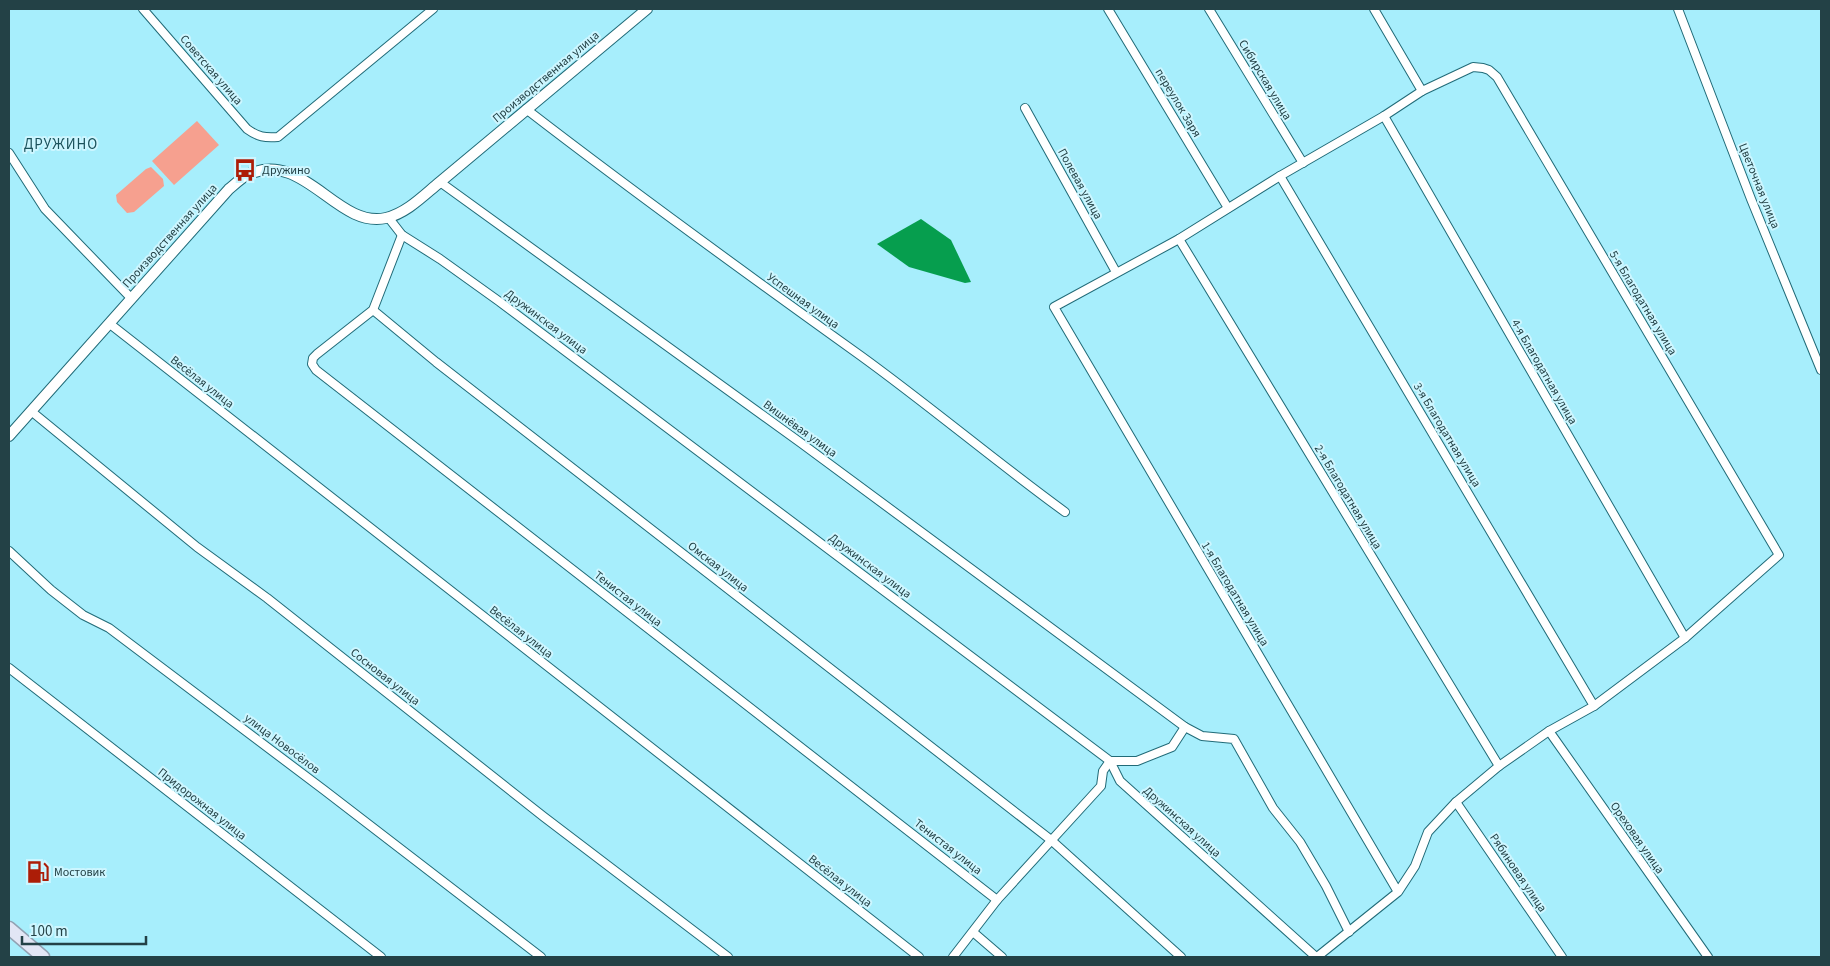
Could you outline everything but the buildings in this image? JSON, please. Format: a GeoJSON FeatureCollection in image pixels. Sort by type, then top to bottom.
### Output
{"type":"FeatureCollection","features":[{"type":"Feature","properties":{"kind":"main road"},"geometry":{"type":"LineString","coordinates":[[9,928],[44,957]]}},
{"type":"Feature","properties":{"kind":"street","name":"Советская улица"},"geometry":{"type":"LineString","coordinates":[[143,9],[247,129],[257,136],[268,138],[278,137],[433,9]]}},
{"type":"Feature","properties":{"kind":"street","name":"Производственная улица"},"geometry":{"type":"LineString","coordinates":[[9,436],[229,189],[245,176],[260,170],[275,169],[290,173],[352,212],[368,218],[388,218],[408,207],[440,182],[647,9]]}},
{"type":"Feature","properties":{"kind":"street","name":"переулок Заря"},"geometry":{"type":"LineString","coordinates":[[1108,9],[1228,208]]}},
{"type":"Feature","properties":{"kind":"street","name":"Сибирская улица"},"geometry":{"type":"LineString","coordinates":[[1209,9],[1303,163]]}},
{"type":"Feature","properties":{"kind":"street"},"geometry":{"type":"LineString","coordinates":[[1116,272],[1179,239],[1280,176],[1384,116],[1422,91],[1374,9]]}},
{"type":"Feature","properties":{"kind":"street","name":"Цветочная улица"},"geometry":{"type":"LineString","coordinates":[[1678,9],[1751,199],[1821,370]]}},
{"type":"Feature","properties":{"kind":"street","name":"5-я Благодатная улица"},"geometry":{"type":"LineString","coordinates":[[1422,91],[1473,68],[1489,70],[1497,78],[1779,555],[1684,638]]}},
{"type":"Feature","properties":{"kind":"street","name":"Полевая улица"},"geometry":{"type":"LineString","coordinates":[[1025,108],[1116,272]]}},
{"type":"Feature","properties":{"kind":"street","name":"Успешная улица"},"geometry":{"type":"LineString","coordinates":[[526,109],[718,253],[860,355],[1008,471],[1065,512]]}},
{"type":"Feature","properties":{"kind":"street","name":"4-я Благодатная улица"},"geometry":{"type":"LineString","coordinates":[[1384,116],[1684,638]]}},
{"type":"Feature","properties":{"kind":"street"},"geometry":{"type":"LineString","coordinates":[[9,153],[45,209],[131,298]]}},
{"type":"Feature","properties":{"kind":"street","name":"3-я Благодатная улица"},"geometry":{"type":"LineString","coordinates":[[1280,176],[1594,706]]}},
{"type":"Feature","properties":{"kind":"street","name":"Вишнёвая улица"},"geometry":{"type":"LineString","coordinates":[[440,182],[801,443],[1185,727],[1202,736],[1234,739],[1273,808],[1300,842],[1326,886],[1349,932]]}},
{"type":"Feature","properties":{"kind":"street","name":"Дружинская улица"},"geometry":{"type":"LineString","coordinates":[[388,218],[402,235],[440,258],[500,302],[1110,761],[1120,781],[1322,956]]}},
{"type":"Feature","properties":{"kind":"street"},"geometry":{"type":"LineString","coordinates":[[373,310],[402,235]]}},
{"type":"Feature","properties":{"kind":"street","name":"2-я Благодатная улица"},"geometry":{"type":"LineString","coordinates":[[1179,239],[1499,766]]}},
{"type":"Feature","properties":{"kind":"street","name":"1-я Благодатная улица"},"geometry":{"type":"LineString","coordinates":[[1116,272],[1054,307],[1398,892]]}},
{"type":"Feature","properties":{"kind":"street","name":"Омская улица"},"geometry":{"type":"LineString","coordinates":[[373,310],[429,356],[1051,840],[1180,957]]}},
{"type":"Feature","properties":{"kind":"street","name":"Тенистая улица"},"geometry":{"type":"LineString","coordinates":[[373,310],[313,358],[312,364],[316,370],[998,900]]}},
{"type":"Feature","properties":{"kind":"street","name":"Весёлая улица"},"geometry":{"type":"LineString","coordinates":[[110,324],[919,957]]}},
{"type":"Feature","properties":{"kind":"street","name":"Сосновая улица"},"geometry":{"type":"LineString","coordinates":[[31,411],[197,547],[267,598],[536,811],[728,957]]}},
{"type":"Feature","properties":{"kind":"street","name":"улица Новосёлов"},"geometry":{"type":"LineString","coordinates":[[9,551],[51,590],[83,615],[110,628],[541,957]]}},
{"type":"Feature","properties":{"kind":"street"},"geometry":{"type":"LineString","coordinates":[[1322,956],[1398,892],[1415,866],[1428,832],[1456,802],[1499,766],[1549,731],[1594,706],[1684,638]]}},
{"type":"Feature","properties":{"kind":"street","name":"Придорожная улица"},"geometry":{"type":"LineString","coordinates":[[9,668],[381,957]]}},
{"type":"Feature","properties":{"kind":"street"},"geometry":{"type":"LineString","coordinates":[[953,957],[998,900],[1100,786],[1103,771],[1110,761],[1137,761],[1172,747],[1185,727]]}},
{"type":"Feature","properties":{"kind":"street","name":"Ореховая улица"},"geometry":{"type":"LineString","coordinates":[[1549,731],[1708,957]]}},
{"type":"Feature","properties":{"kind":"street","name":"Рябиновая улица"},"geometry":{"type":"LineString","coordinates":[[1456,802],[1562,957]]}},
{"type":"Feature","properties":{"kind":"street"},"geometry":{"type":"LineString","coordinates":[[973,932],[1002,957]]}},
{"type":"Feature","properties":{"kind":"shaded area"},"geometry":{"type":"Polygon","coordinates":[[[197,121],[219,145],[174,185],[152,161],[197,121]]]}},
{"type":"Feature","properties":{"kind":"shaded area"},"geometry":{"type":"Polygon","coordinates":[[[151,167],[163,179],[164,186],[134,212],[127,213],[117,202],[116,195],[146,169],[151,167]]]}},
{"type":"Feature","properties":{"kind":"shaded area"},"geometry":{"type":"Polygon","coordinates":[[[921,219],[951,240],[971,282],[965,283],[909,267],[877,244],[921,219]]]}},
{"type":"Feature","properties":{"kind":"place","name":"Дружино"},"geometry":{"type":"Point","coordinates":[245,170]}},
{"type":"Feature","properties":{"kind":"place","name":"Мостовик"},"geometry":{"type":"Point","coordinates":[38,872]}},
{"type":"Feature","properties":{"kind":"district","name":"ДРУЖИНО"},"geometry":{"type":"Point","coordinates":[61,144]}}]}
